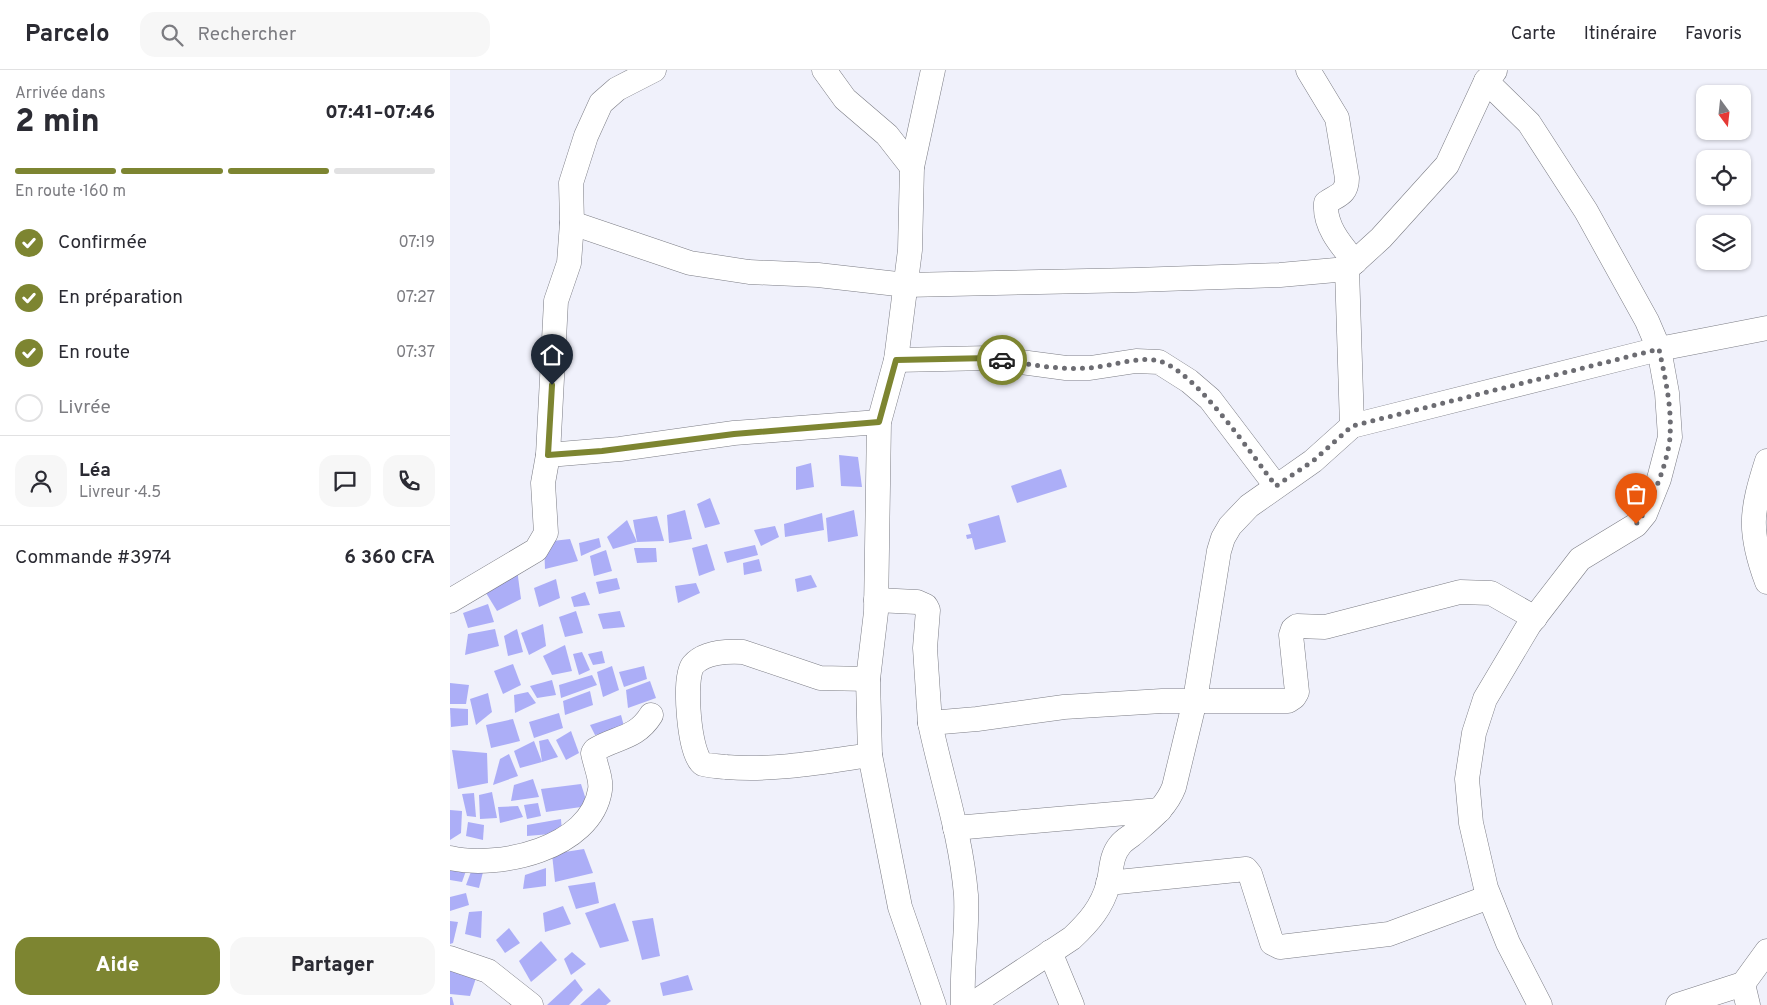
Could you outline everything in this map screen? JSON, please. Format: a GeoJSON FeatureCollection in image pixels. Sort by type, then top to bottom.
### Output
{"type":"FeatureCollection","features":[{"type":"Feature","properties":{"kind":"street"},"geometry":{"type":"LineString","coordinates":[[450,601],[536,550],[546,533],[543,483],[548,455],[556,302],[569,263],[572,223],[571,184],[586,136],[601,103],[617,89],[654,70]]}},
{"type":"Feature","properties":{"kind":"street"},"geometry":{"type":"LineString","coordinates":[[824,70],[845,98],[886,135],[912,167]]}},
{"type":"Feature","properties":{"kind":"street"},"geometry":{"type":"LineString","coordinates":[[933,70],[912,167],[910,250],[896,360],[879,422],[876,600],[868,680],[870,755],[900,907],[934,1005]]}},
{"type":"Feature","properties":{"kind":"street"},"geometry":{"type":"LineString","coordinates":[[1308,70],[1337,118],[1346,172],[1347,187],[1338,196],[1326,203],[1325,213],[1351,266],[1352,426]]}},
{"type":"Feature","properties":{"kind":"street"},"geometry":{"type":"LineString","coordinates":[[572,223],[690,263],[749,272],[818,275],[906,285],[1280,275],[1351,266],[1420,198],[1448,165],[1491,76],[1529,123],[1595,227],[1647,321],[1659,349],[1668,393],[1670,437],[1659,479],[1645,514],[1636,524],[1580,559],[1535,618],[1484,699],[1470,755],[1467,779],[1471,823],[1489,897],[1508,943],[1540,1005]]}},
{"type":"Feature","properties":{"kind":"street"},"geometry":{"type":"LineString","coordinates":[[971,1005],[1072,938],[1095,915],[1108,883],[1113,856],[1120,843],[1160,810],[1169,799],[1174,786],[1195,700],[1219,551],[1223,538],[1249,506],[1313,461],[1352,426],[1659,349],[1767,328]]}},
{"type":"Feature","properties":{"kind":"street"},"geometry":{"type":"LineString","coordinates":[[896,360],[990,358],[1066,368],[1090,368],[1136,360],[1159,362],[1189,381],[1210,399],[1276,486]]}},
{"type":"Feature","properties":{"kind":"street"},"geometry":{"type":"LineString","coordinates":[[548,455],[602,451],[734,434],[879,422]]}},
{"type":"Feature","properties":{"kind":"street"},"geometry":{"type":"LineString","coordinates":[[1767,460],[1754,500],[1752,521],[1756,551],[1767,582]]}},
{"type":"Feature","properties":{"kind":"street"},"geometry":{"type":"LineString","coordinates":[[930,723],[977,720],[1064,707],[1195,700],[1288,701],[1297,692],[1291,635],[1293,629],[1297,626],[1325,626],[1460,592],[1491,593],[1535,618]]}},
{"type":"Feature","properties":{"kind":"street"},"geometry":{"type":"LineString","coordinates":[[876,600],[917,602],[926,606],[928,610],[925,648],[930,723],[956,828],[966,896],[965,970],[961,990],[963,1005]]}},
{"type":"Feature","properties":{"kind":"street"},"geometry":{"type":"LineString","coordinates":[[868,680],[820,678],[743,652],[732,651],[706,656],[692,666],[687,679],[687,692],[695,751],[698,760],[704,764],[736,768],[779,768],[870,755]]}},
{"type":"Feature","properties":{"kind":"street"},"geometry":{"type":"LineString","coordinates":[[450,858],[483,862],[539,851],[560,842],[580,826],[594,809],[598,799],[601,788],[593,753],[595,750],[630,736],[646,723],[651,715]]}},
{"type":"Feature","properties":{"kind":"street"},"geometry":{"type":"LineString","coordinates":[[956,828],[1160,810]]}},
{"type":"Feature","properties":{"kind":"street"},"geometry":{"type":"LineString","coordinates":[[1108,883],[1246,870],[1250,874],[1272,943],[1280,947],[1389,934],[1489,897]]}},
{"type":"Feature","properties":{"kind":"street"},"geometry":{"type":"LineString","coordinates":[[1678,1005],[1745,994],[1767,951]]}},
{"type":"Feature","properties":{"kind":"street"},"geometry":{"type":"LineString","coordinates":[[1050,952],[1072,1005]]}},
{"type":"Feature","properties":{"kind":"street"},"geometry":{"type":"LineString","coordinates":[[450,958],[488,971],[531,1005]]}},
{"type":"Feature","properties":{"kind":"building"},"geometry":{"type":"Polygon","coordinates":[[[839,455],[858,457],[862,487],[841,486],[839,455]]]}},
{"type":"Feature","properties":{"kind":"building"},"geometry":{"type":"Polygon","coordinates":[[[811,463],[814,487],[796,490],[796,467],[811,463]]]}},
{"type":"Feature","properties":{"kind":"building"},"geometry":{"type":"Polygon","coordinates":[[[1061,469],[1067,487],[1017,503],[1011,486],[1061,469]]]}},
{"type":"Feature","properties":{"kind":"building"},"geometry":{"type":"Polygon","coordinates":[[[710,498],[720,524],[705,528],[697,504],[710,498]]]}},
{"type":"Feature","properties":{"kind":"building"},"geometry":{"type":"Polygon","coordinates":[[[685,510],[692,539],[669,543],[667,515],[685,510]]]}},
{"type":"Feature","properties":{"kind":"building"},"geometry":{"type":"Polygon","coordinates":[[[854,510],[858,536],[828,542],[826,518],[854,510]]]}},
{"type":"Feature","properties":{"kind":"building"},"geometry":{"type":"Polygon","coordinates":[[[822,513],[824,530],[785,537],[784,524],[822,513]]]}},
{"type":"Feature","properties":{"kind":"building"},"geometry":{"type":"Polygon","coordinates":[[[999,515],[1006,542],[975,550],[972,538],[967,539],[966,535],[971,534],[968,524],[999,515]]]}},
{"type":"Feature","properties":{"kind":"building"},"geometry":{"type":"Polygon","coordinates":[[[657,516],[664,541],[637,542],[633,520],[657,516]]]}},
{"type":"Feature","properties":{"kind":"building"},"geometry":{"type":"Polygon","coordinates":[[[627,520],[637,542],[613,549],[607,537],[627,520]]]}},
{"type":"Feature","properties":{"kind":"building"},"geometry":{"type":"Polygon","coordinates":[[[775,526],[779,537],[761,546],[754,530],[775,526]]]}},
{"type":"Feature","properties":{"kind":"building"},"geometry":{"type":"Polygon","coordinates":[[[599,538],[601,547],[581,556],[579,543],[599,538]]]}},
{"type":"Feature","properties":{"kind":"building"},"geometry":{"type":"Polygon","coordinates":[[[570,539],[578,561],[545,569],[544,542],[570,539]]]}},
{"type":"Feature","properties":{"kind":"building"},"geometry":{"type":"Polygon","coordinates":[[[707,544],[715,570],[699,576],[692,548],[707,544]]]}},
{"type":"Feature","properties":{"kind":"building"},"geometry":{"type":"Polygon","coordinates":[[[755,545],[758,555],[727,563],[724,552],[755,545]]]}},
{"type":"Feature","properties":{"kind":"building"},"geometry":{"type":"Polygon","coordinates":[[[634,548],[656,548],[657,562],[637,563],[634,548]]]}},
{"type":"Feature","properties":{"kind":"building"},"geometry":{"type":"Polygon","coordinates":[[[606,550],[612,571],[594,576],[590,556],[606,550]]]}},
{"type":"Feature","properties":{"kind":"building"},"geometry":{"type":"Polygon","coordinates":[[[759,559],[762,571],[744,575],[743,563],[759,559]]]}},
{"type":"Feature","properties":{"kind":"building"},"geometry":{"type":"Polygon","coordinates":[[[517,569],[521,599],[497,611],[483,588],[517,569]]]}},
{"type":"Feature","properties":{"kind":"building"},"geometry":{"type":"Polygon","coordinates":[[[811,575],[817,587],[797,592],[795,579],[811,575]]]}},
{"type":"Feature","properties":{"kind":"building"},"geometry":{"type":"Polygon","coordinates":[[[617,578],[620,589],[599,594],[596,582],[617,578]]]}},
{"type":"Feature","properties":{"kind":"building"},"geometry":{"type":"Polygon","coordinates":[[[556,579],[560,598],[539,607],[534,588],[556,579]]]}},
{"type":"Feature","properties":{"kind":"building"},"geometry":{"type":"Polygon","coordinates":[[[696,583],[700,593],[678,603],[675,586],[696,583]]]}},
{"type":"Feature","properties":{"kind":"building"},"geometry":{"type":"Polygon","coordinates":[[[585,592],[590,605],[574,607],[571,597],[585,592]]]}},
{"type":"Feature","properties":{"kind":"building"},"geometry":{"type":"Polygon","coordinates":[[[488,604],[494,622],[468,628],[463,613],[488,604]]]}},
{"type":"Feature","properties":{"kind":"building"},"geometry":{"type":"Polygon","coordinates":[[[576,611],[583,633],[565,637],[559,617],[576,611]]]}},
{"type":"Feature","properties":{"kind":"building"},"geometry":{"type":"Polygon","coordinates":[[[620,611],[625,627],[603,629],[598,614],[620,611]]]}},
{"type":"Feature","properties":{"kind":"building"},"geometry":{"type":"Polygon","coordinates":[[[543,624],[546,646],[529,655],[521,633],[543,624]]]}},
{"type":"Feature","properties":{"kind":"building"},"geometry":{"type":"Polygon","coordinates":[[[495,629],[499,646],[465,655],[468,634],[495,629]]]}},
{"type":"Feature","properties":{"kind":"building"},"geometry":{"type":"Polygon","coordinates":[[[517,629],[523,652],[508,656],[504,636],[517,629]]]}},
{"type":"Feature","properties":{"kind":"building"},"geometry":{"type":"Polygon","coordinates":[[[565,645],[572,671],[552,675],[543,656],[565,645]]]}},
{"type":"Feature","properties":{"kind":"building"},"geometry":{"type":"Polygon","coordinates":[[[602,651],[605,663],[593,665],[588,654],[602,651]]]}},
{"type":"Feature","properties":{"kind":"building"},"geometry":{"type":"Polygon","coordinates":[[[582,652],[590,670],[579,675],[573,654],[582,652]]]}},
{"type":"Feature","properties":{"kind":"building"},"geometry":{"type":"Polygon","coordinates":[[[513,664],[521,685],[503,694],[494,671],[513,664]]]}},
{"type":"Feature","properties":{"kind":"building"},"geometry":{"type":"Polygon","coordinates":[[[612,666],[619,690],[603,697],[597,672],[612,666]]]}},
{"type":"Feature","properties":{"kind":"building"},"geometry":{"type":"Polygon","coordinates":[[[644,666],[647,679],[624,687],[619,672],[644,666]]]}},
{"type":"Feature","properties":{"kind":"building"},"geometry":{"type":"Polygon","coordinates":[[[592,675],[597,685],[561,698],[559,685],[592,675]]]}},
{"type":"Feature","properties":{"kind":"building"},"geometry":{"type":"Polygon","coordinates":[[[552,680],[556,695],[537,698],[530,686],[552,680]]]}},
{"type":"Feature","properties":{"kind":"building"},"geometry":{"type":"Polygon","coordinates":[[[650,681],[656,698],[628,708],[626,690],[650,681]]]}},
{"type":"Feature","properties":{"kind":"building"},"geometry":{"type":"Polygon","coordinates":[[[450,683],[469,685],[466,704],[450,704],[450,683]]]}},
{"type":"Feature","properties":{"kind":"building"},"geometry":{"type":"Polygon","coordinates":[[[590,691],[593,705],[565,715],[563,701],[590,691]]]}},
{"type":"Feature","properties":{"kind":"building"},"geometry":{"type":"Polygon","coordinates":[[[528,692],[536,703],[515,713],[514,695],[528,692]]]}},
{"type":"Feature","properties":{"kind":"building"},"geometry":{"type":"Polygon","coordinates":[[[488,693],[492,712],[476,725],[470,699],[488,693]]]}},
{"type":"Feature","properties":{"kind":"building"},"geometry":{"type":"Polygon","coordinates":[[[450,708],[468,709],[468,725],[451,727],[450,708]]]}},
{"type":"Feature","properties":{"kind":"building"},"geometry":{"type":"Polygon","coordinates":[[[559,713],[563,728],[534,738],[529,722],[559,713]]]}},
{"type":"Feature","properties":{"kind":"building"},"geometry":{"type":"Polygon","coordinates":[[[621,715],[625,730],[595,735],[590,725],[621,715]]]}},
{"type":"Feature","properties":{"kind":"building"},"geometry":{"type":"Polygon","coordinates":[[[513,719],[520,741],[491,748],[486,725],[513,719]]]}},
{"type":"Feature","properties":{"kind":"building"},"geometry":{"type":"Polygon","coordinates":[[[571,731],[579,753],[566,760],[556,740],[571,731]]]}},
{"type":"Feature","properties":{"kind":"building"},"geometry":{"type":"Polygon","coordinates":[[[548,739],[558,757],[542,762],[539,741],[548,739]]]}},
{"type":"Feature","properties":{"kind":"building"},"geometry":{"type":"Polygon","coordinates":[[[534,741],[542,762],[520,768],[514,751],[534,741]]]}},
{"type":"Feature","properties":{"kind":"building"},"geometry":{"type":"Polygon","coordinates":[[[452,750],[487,753],[488,783],[458,789],[452,750]]]}},
{"type":"Feature","properties":{"kind":"building"},"geometry":{"type":"Polygon","coordinates":[[[509,754],[518,776],[493,785],[500,759],[509,754]]]}},
{"type":"Feature","properties":{"kind":"building"},"geometry":{"type":"Polygon","coordinates":[[[533,779],[539,797],[511,801],[514,785],[533,779]]]}},
{"type":"Feature","properties":{"kind":"building"},"geometry":{"type":"Polygon","coordinates":[[[581,784],[588,806],[546,812],[541,789],[581,784]]]}},
{"type":"Feature","properties":{"kind":"building"},"geometry":{"type":"Polygon","coordinates":[[[492,792],[497,818],[480,819],[479,795],[492,792]]]}},
{"type":"Feature","properties":{"kind":"building"},"geometry":{"type":"Polygon","coordinates":[[[474,793],[476,817],[467,816],[462,794],[474,793]]]}},
{"type":"Feature","properties":{"kind":"building"},"geometry":{"type":"Polygon","coordinates":[[[538,803],[541,816],[527,819],[524,805],[538,803]]]}},
{"type":"Feature","properties":{"kind":"building"},"geometry":{"type":"Polygon","coordinates":[[[518,806],[523,817],[500,823],[498,807],[518,806]]]}},
{"type":"Feature","properties":{"kind":"building"},"geometry":{"type":"Polygon","coordinates":[[[450,810],[462,811],[461,833],[450,840],[450,810]]]}},
{"type":"Feature","properties":{"kind":"building"},"geometry":{"type":"Polygon","coordinates":[[[561,819],[562,833],[527,836],[527,825],[561,819]]]}},
{"type":"Feature","properties":{"kind":"building"},"geometry":{"type":"Polygon","coordinates":[[[468,822],[484,825],[483,840],[466,836],[468,822]]]}},
{"type":"Feature","properties":{"kind":"building"},"geometry":{"type":"Polygon","coordinates":[[[584,849],[593,873],[555,882],[552,854],[584,849]]]}},
{"type":"Feature","properties":{"kind":"building"},"geometry":{"type":"Polygon","coordinates":[[[450,863],[467,868],[462,882],[450,880],[450,863]]]}},
{"type":"Feature","properties":{"kind":"building"},"geometry":{"type":"Polygon","coordinates":[[[484,868],[479,888],[466,885],[472,869],[484,868]]]}},
{"type":"Feature","properties":{"kind":"building"},"geometry":{"type":"Polygon","coordinates":[[[546,868],[546,886],[523,889],[525,875],[546,868]]]}},
{"type":"Feature","properties":{"kind":"building"},"geometry":{"type":"Polygon","coordinates":[[[595,882],[599,903],[576,909],[568,886],[595,882]]]}},
{"type":"Feature","properties":{"kind":"building"},"geometry":{"type":"Polygon","coordinates":[[[466,893],[469,905],[450,911],[450,897],[466,893]]]}},
{"type":"Feature","properties":{"kind":"building"},"geometry":{"type":"Polygon","coordinates":[[[615,903],[629,941],[600,948],[585,913],[615,903]]]}},
{"type":"Feature","properties":{"kind":"building"},"geometry":{"type":"Polygon","coordinates":[[[563,906],[571,924],[545,932],[543,913],[563,906]]]}},
{"type":"Feature","properties":{"kind":"building"},"geometry":{"type":"Polygon","coordinates":[[[482,911],[481,938],[465,934],[469,912],[482,911]]]}},
{"type":"Feature","properties":{"kind":"building"},"geometry":{"type":"Polygon","coordinates":[[[653,918],[660,956],[642,960],[632,921],[653,918]]]}},
{"type":"Feature","properties":{"kind":"building"},"geometry":{"type":"Polygon","coordinates":[[[450,921],[458,922],[453,943],[450,944],[450,921]]]}},
{"type":"Feature","properties":{"kind":"building"},"geometry":{"type":"Polygon","coordinates":[[[509,928],[520,943],[505,953],[496,940],[509,928]]]}},
{"type":"Feature","properties":{"kind":"building"},"geometry":{"type":"Polygon","coordinates":[[[541,941],[557,960],[531,982],[519,961],[541,941]]]}},
{"type":"Feature","properties":{"kind":"building"},"geometry":{"type":"Polygon","coordinates":[[[572,952],[586,964],[571,975],[564,959],[572,952]]]}},
{"type":"Feature","properties":{"kind":"building"},"geometry":{"type":"Polygon","coordinates":[[[450,967],[477,975],[470,996],[450,994],[450,967]]]}},
{"type":"Feature","properties":{"kind":"building"},"geometry":{"type":"Polygon","coordinates":[[[688,975],[693,990],[663,996],[660,983],[688,975]]]}},
{"type":"Feature","properties":{"kind":"building"},"geometry":{"type":"Polygon","coordinates":[[[575,979],[583,990],[569,1005],[547,1005],[575,979]]]}},
{"type":"Feature","properties":{"kind":"building"},"geometry":{"type":"Polygon","coordinates":[[[599,988],[611,1001],[606,1005],[580,1005],[599,988]]]}},
{"type":"Feature","properties":{"kind":"building"},"geometry":{"type":"Polygon","coordinates":[[[450,997],[452,997],[454,1005],[450,1005],[450,997]]]}},
{"type":"Feature","properties":{"kind":"way so far"},"geometry":{"type":"LineString","coordinates":[[1002,360],[1066,368],[1090,368],[1136,360],[1159,362],[1189,381],[1210,399],[1225,423],[1276,486],[1313,461],[1352,426],[1659,349],[1668,393],[1670,437],[1659,479],[1645,514],[1636,524]]}},
{"type":"Feature","properties":{"kind":"route"},"geometry":{"type":"LineString","coordinates":[[552,385],[548,455],[620,449],[734,434],[849,426],[879,422],[896,360],[990,358],[1002,360]]}}]}
